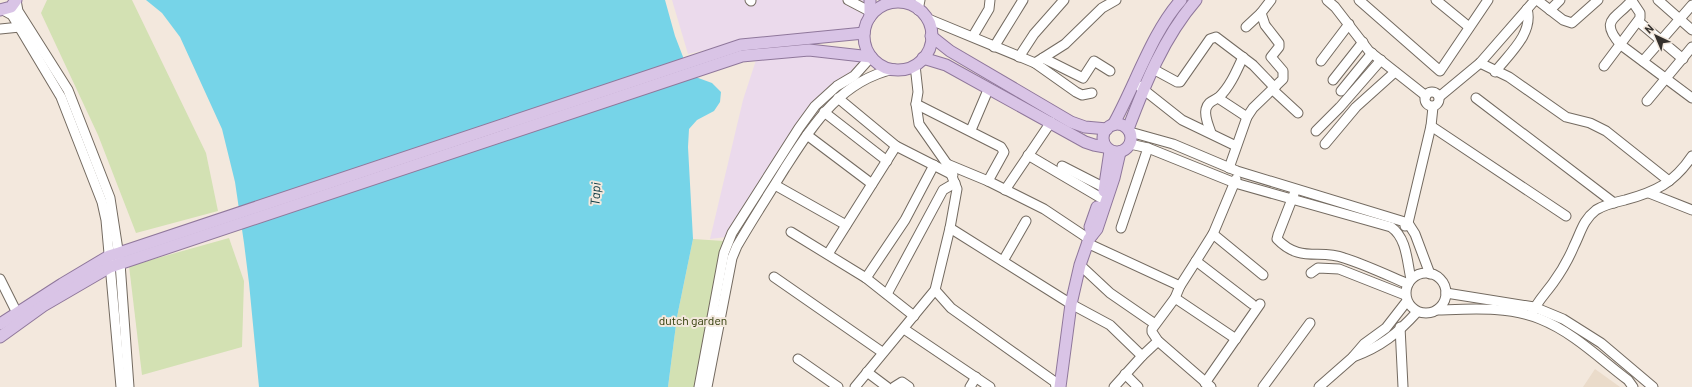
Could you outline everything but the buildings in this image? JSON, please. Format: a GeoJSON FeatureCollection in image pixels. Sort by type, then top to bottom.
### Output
{"type":"FeatureCollection","features":[{"type":"Feature","properties":{"kind":"main road"},"geometry":{"type":"LineString","coordinates":[[1,10],[11,7],[16,0]]}},
{"type":"Feature","properties":{"kind":"main road"},"geometry":{"type":"LineString","coordinates":[[919,62],[946,65],[988,90],[1051,122],[1085,142],[1112,150],[1124,151],[1130,144],[1129,131],[1139,86],[1161,28],[1180,0]]}},
{"type":"Feature","properties":{"kind":"main road"},"geometry":{"type":"LineString","coordinates":[[1089,239],[1097,230],[1114,178],[1112,150],[1103,139],[1152,69],[1176,25],[1196,0]]}},
{"type":"Feature","properties":{"kind":"main road"},"geometry":{"type":"LineString","coordinates":[[899,3],[915,4],[926,18],[931,36],[929,48],[919,62],[904,69],[894,69],[882,66],[871,57],[866,49],[864,33],[870,9],[899,3]]}},
{"type":"Feature","properties":{"kind":"main road"},"geometry":{"type":"LineString","coordinates":[[0,324],[17,313],[114,260],[741,44],[864,33]]}},
{"type":"Feature","properties":{"kind":"main road"},"geometry":{"type":"LineString","coordinates":[[931,36],[950,51],[1071,122],[1085,127],[1110,127],[1121,125],[1129,131]]}},
{"type":"Feature","properties":{"kind":"main road"},"geometry":{"type":"LineString","coordinates":[[148,248],[742,56],[809,50],[871,57]]}},
{"type":"Feature","properties":{"kind":"main road"},"geometry":{"type":"LineString","coordinates":[[1057,384],[1071,304],[1080,265],[1089,239],[1090,227],[1103,193],[1112,150]]}},
{"type":"Feature","properties":{"kind":"main road"},"geometry":{"type":"LineString","coordinates":[[0,337],[43,306],[114,260]]}},
{"type":"Feature","properties":{"kind":"street"},"geometry":{"type":"LineString","coordinates":[[16,0],[18,11],[68,90],[110,198],[121,387]]}},
{"type":"Feature","properties":{"kind":"street"},"geometry":{"type":"LineString","coordinates":[[848,0],[870,9]]}},
{"type":"Feature","properties":{"kind":"street"},"geometry":{"type":"LineString","coordinates":[[972,36],[988,9],[990,0]]}},
{"type":"Feature","properties":{"kind":"street"},"geometry":{"type":"LineString","coordinates":[[994,47],[1023,0]]}},
{"type":"Feature","properties":{"kind":"street"},"geometry":{"type":"LineString","coordinates":[[1018,57],[1034,34],[1064,0]]}},
{"type":"Feature","properties":{"kind":"street"},"geometry":{"type":"LineString","coordinates":[[1035,63],[1065,44],[1102,8],[1116,0]]}},
{"type":"Feature","properties":{"kind":"street"},"geometry":{"type":"LineString","coordinates":[[1246,27],[1261,13],[1271,0]]}},
{"type":"Feature","properties":{"kind":"street"},"geometry":{"type":"LineString","coordinates":[[1359,0],[1440,71],[1488,0]]}},
{"type":"Feature","properties":{"kind":"street"},"geometry":{"type":"LineString","coordinates":[[1436,0],[1446,3],[1469,28]]}},
{"type":"Feature","properties":{"kind":"street"},"geometry":{"type":"LineString","coordinates":[[1438,96],[1480,62],[1536,0],[1563,20],[1572,23],[1598,0]]}},
{"type":"Feature","properties":{"kind":"street"},"geometry":{"type":"LineString","coordinates":[[1550,10],[1560,0]]}},
{"type":"Feature","properties":{"kind":"street"},"geometry":{"type":"LineString","coordinates":[[1658,0],[1692,30]]}},
{"type":"Feature","properties":{"kind":"street"},"geometry":{"type":"LineString","coordinates":[[1330,1],[1372,53],[1426,96]]}},
{"type":"Feature","properties":{"kind":"street"},"geometry":{"type":"LineString","coordinates":[[1604,66],[1621,45],[1639,22],[1640,13],[1632,1],[1613,17],[1609,24],[1610,32],[1621,45],[1692,98]]}},
{"type":"Feature","properties":{"kind":"street"},"geometry":{"type":"LineString","coordinates":[[1643,61],[1692,5]]}},
{"type":"Feature","properties":{"kind":"street"},"geometry":{"type":"LineString","coordinates":[[1495,72],[1526,32],[1529,24],[1528,9]]}},
{"type":"Feature","properties":{"kind":"street"},"geometry":{"type":"LineString","coordinates":[[1,10],[12,15],[61,97],[102,202],[114,260],[129,387]]}},
{"type":"Feature","properties":{"kind":"street"},"geometry":{"type":"LineString","coordinates":[[1196,261],[1256,304],[1208,385],[1158,341],[1152,332],[1155,324],[1175,298],[1180,286],[1213,234],[1235,183],[1233,169],[1236,146],[1247,117],[1253,108],[1283,79],[1283,71],[1271,57],[1279,47],[1279,43],[1265,25],[1261,13]]}},
{"type":"Feature","properties":{"kind":"street"},"geometry":{"type":"LineString","coordinates":[[926,18],[1035,63],[1082,95],[1092,93]]}},
{"type":"Feature","properties":{"kind":"street"},"geometry":{"type":"LineString","coordinates":[[1639,22],[1683,59]]}},
{"type":"Feature","properties":{"kind":"street"},"geometry":{"type":"LineString","coordinates":[[1321,61],[1349,24]]}},
{"type":"Feature","properties":{"kind":"street"},"geometry":{"type":"LineString","coordinates":[[0,29],[20,27]]}},
{"type":"Feature","properties":{"kind":"street"},"geometry":{"type":"LineString","coordinates":[[1152,69],[1177,82],[1180,82],[1212,37],[1219,38],[1243,57],[1298,113]]}},
{"type":"Feature","properties":{"kind":"street"},"geometry":{"type":"LineString","coordinates":[[1333,80],[1362,42]]}},
{"type":"Feature","properties":{"kind":"street"},"geometry":{"type":"LineString","coordinates":[[1647,101],[1692,47]]}},
{"type":"Feature","properties":{"kind":"street"},"geometry":{"type":"LineString","coordinates":[[1341,90],[1372,53]]}},
{"type":"Feature","properties":{"kind":"street"},"geometry":{"type":"LineString","coordinates":[[699,387],[724,253],[728,240],[799,128],[815,106],[837,86],[854,76],[871,57]]}},
{"type":"Feature","properties":{"kind":"street"},"geometry":{"type":"LineString","coordinates":[[1211,133],[1206,111],[1209,103],[1218,98],[1236,73],[1243,57]]}},
{"type":"Feature","properties":{"kind":"street"},"geometry":{"type":"LineString","coordinates":[[1043,58],[1083,78],[1088,68],[1094,61],[1110,71]]}},
{"type":"Feature","properties":{"kind":"street"},"geometry":{"type":"LineString","coordinates":[[1316,131],[1340,107],[1381,60]]}},
{"type":"Feature","properties":{"kind":"street"},"geometry":{"type":"LineString","coordinates":[[855,387],[882,352],[904,329],[935,290],[950,228],[957,189],[947,164],[919,124],[916,104],[919,62]]}},
{"type":"Feature","properties":{"kind":"street"},"geometry":{"type":"LineString","coordinates":[[1480,62],[1495,72],[1509,78],[1566,117],[1590,123],[1606,131],[1669,181]]}},
{"type":"Feature","properties":{"kind":"street"},"geometry":{"type":"LineString","coordinates":[[707,387],[734,252],[807,135],[824,112],[838,98],[872,75],[894,69]]}},
{"type":"Feature","properties":{"kind":"street"},"geometry":{"type":"LineString","coordinates":[[1325,144],[1356,107],[1395,72]]}},
{"type":"Feature","properties":{"kind":"street"},"geometry":{"type":"LineString","coordinates":[[1139,86],[1178,117],[1236,146]]}},
{"type":"Feature","properties":{"kind":"street"},"geometry":{"type":"LineString","coordinates":[[970,130],[988,90]]}},
{"type":"Feature","properties":{"kind":"street"},"geometry":{"type":"LineString","coordinates":[[1399,234],[1408,223],[1431,126],[1433,107],[1438,103],[1438,96],[1434,92],[1429,93],[1426,96]]}},
{"type":"Feature","properties":{"kind":"street"},"geometry":{"type":"LineString","coordinates":[[1426,96],[1425,100],[1427,104],[1433,107]]}},
{"type":"Feature","properties":{"kind":"street"},"geometry":{"type":"LineString","coordinates":[[838,98],[896,146],[934,165],[954,179]]}},
{"type":"Feature","properties":{"kind":"street"},"geometry":{"type":"LineString","coordinates":[[1218,98],[1247,117]]}},
{"type":"Feature","properties":{"kind":"street"},"geometry":{"type":"LineString","coordinates":[[1476,98],[1614,203]]}},
{"type":"Feature","properties":{"kind":"street"},"geometry":{"type":"LineString","coordinates":[[916,104],[970,130],[1003,149],[1004,152],[988,181]]}},
{"type":"Feature","properties":{"kind":"street"},"geometry":{"type":"LineString","coordinates":[[824,112],[887,161]]}},
{"type":"Feature","properties":{"kind":"street"},"geometry":{"type":"LineString","coordinates":[[1005,190],[1051,122]]}},
{"type":"Feature","properties":{"kind":"street"},"geometry":{"type":"LineString","coordinates":[[1431,126],[1566,216]]}},
{"type":"Feature","properties":{"kind":"street"},"geometry":{"type":"LineString","coordinates":[[1129,131],[1173,144],[1233,169],[1408,223],[1415,234],[1430,274]]}},
{"type":"Feature","properties":{"kind":"street"},"geometry":{"type":"LineString","coordinates":[[807,135],[872,184]]}},
{"type":"Feature","properties":{"kind":"street"},"geometry":{"type":"LineString","coordinates":[[1130,144],[1148,148],[1235,183],[1385,225],[1399,234],[1403,242],[1409,282],[1406,298],[1386,328],[1364,344],[1352,358],[1319,387]]}},
{"type":"Feature","properties":{"kind":"street"},"geometry":{"type":"LineString","coordinates":[[828,254],[896,146]]}},
{"type":"Feature","properties":{"kind":"street"},"geometry":{"type":"LineString","coordinates":[[1120,228],[1148,148]]}},
{"type":"Feature","properties":{"kind":"street"},"geometry":{"type":"LineString","coordinates":[[1028,155],[1103,193]]}},
{"type":"Feature","properties":{"kind":"street"},"geometry":{"type":"LineString","coordinates":[[1532,311],[1554,282],[1575,245],[1580,229],[1587,218],[1597,209],[1650,193],[1669,181],[1684,168],[1692,156]]}},
{"type":"Feature","properties":{"kind":"street"},"geometry":{"type":"LineString","coordinates":[[947,164],[988,181],[1044,209],[1089,239],[1180,286]]}},
{"type":"Feature","properties":{"kind":"street"},"geometry":{"type":"LineString","coordinates":[[866,278],[905,220],[934,165]]}},
{"type":"Feature","properties":{"kind":"street"},"geometry":{"type":"LineString","coordinates":[[1062,166],[1103,193]]}},
{"type":"Feature","properties":{"kind":"street"},"geometry":{"type":"LineString","coordinates":[[888,294],[943,190],[954,179]]}},
{"type":"Feature","properties":{"kind":"street"},"geometry":{"type":"LineString","coordinates":[[775,185],[846,225]]}},
{"type":"Feature","properties":{"kind":"street"},"geometry":{"type":"LineString","coordinates":[[1297,188],[1277,239],[1285,246],[1307,255],[1343,257],[1409,282]]}},
{"type":"Feature","properties":{"kind":"street"},"geometry":{"type":"LineString","coordinates":[[1650,193],[1692,210]]}},
{"type":"Feature","properties":{"kind":"street"},"geometry":{"type":"LineString","coordinates":[[1003,261],[1026,221]]}},
{"type":"Feature","properties":{"kind":"street"},"geometry":{"type":"LineString","coordinates":[[950,228],[1071,304],[1110,325],[1142,356]]}},
{"type":"Feature","properties":{"kind":"street"},"geometry":{"type":"LineString","coordinates":[[791,232],[866,278],[914,316]]}},
{"type":"Feature","properties":{"kind":"street"},"geometry":{"type":"LineString","coordinates":[[1213,234],[1263,275]]}},
{"type":"Feature","properties":{"kind":"street"},"geometry":{"type":"LineString","coordinates":[[1080,265],[1114,296],[1155,324]]}},
{"type":"Feature","properties":{"kind":"street"},"geometry":{"type":"LineString","coordinates":[[1311,273],[1318,268],[1339,269],[1406,298],[1417,312],[1428,314],[1437,310],[1486,308],[1532,311],[1573,338],[1628,385],[1635,371]]}},
{"type":"Feature","properties":{"kind":"street"},"geometry":{"type":"LineString","coordinates":[[1409,282],[1420,274],[1430,274],[1441,280],[1446,293],[1445,300],[1437,310]]}},
{"type":"Feature","properties":{"kind":"street"},"geometry":{"type":"LineString","coordinates":[[774,277],[882,352]]}},
{"type":"Feature","properties":{"kind":"street"},"geometry":{"type":"LineString","coordinates":[[0,279],[17,313]]}},
{"type":"Feature","properties":{"kind":"street"},"geometry":{"type":"LineString","coordinates":[[935,290],[951,308],[1057,384]]}},
{"type":"Feature","properties":{"kind":"street"},"geometry":{"type":"LineString","coordinates":[[1446,293],[1563,319],[1586,333],[1653,387]]}},
{"type":"Feature","properties":{"kind":"street"},"geometry":{"type":"LineString","coordinates":[[1175,298],[1236,339]]}},
{"type":"Feature","properties":{"kind":"street"},"geometry":{"type":"LineString","coordinates":[[1352,358],[1368,352],[1402,329],[1417,312]]}},
{"type":"Feature","properties":{"kind":"street"},"geometry":{"type":"LineString","coordinates":[[1394,318],[1402,329],[1403,387]]}},
{"type":"Feature","properties":{"kind":"street"},"geometry":{"type":"LineString","coordinates":[[1263,387],[1310,323]]}},
{"type":"Feature","properties":{"kind":"street"},"geometry":{"type":"LineString","coordinates":[[904,329],[990,387]]}},
{"type":"Feature","properties":{"kind":"street"},"geometry":{"type":"LineString","coordinates":[[1114,387],[1158,341]]}},
{"type":"Feature","properties":{"kind":"street"},"geometry":{"type":"LineString","coordinates":[[798,359],[838,387]]}},
{"type":"Feature","properties":{"kind":"street"},"geometry":{"type":"LineString","coordinates":[[867,372],[887,387]]}},
{"type":"Feature","properties":{"kind":"street"},"geometry":{"type":"LineString","coordinates":[[1125,374],[1138,387]]}},
{"type":"Feature","properties":{"kind":"street"},"geometry":{"type":"LineString","coordinates":[[970,387],[976,377]]}},
{"type":"Feature","properties":{"kind":"street"},"geometry":{"type":"LineString","coordinates":[[894,387],[902,382],[910,387]]}},
{"type":"Feature","properties":{"kind":"shaded area"},"geometry":{"type":"Polygon","coordinates":[[[672,0],[869,0],[867,17],[862,30],[741,42],[688,54],[672,0]]]}},
{"type":"Feature","properties":{"kind":"shaded area"},"geometry":{"type":"Polygon","coordinates":[[[809,52],[865,59],[852,74],[835,84],[726,237],[710,239],[743,100],[757,57],[809,52]]]}},
{"type":"Feature","properties":{"kind":"shaded area"},"geometry":{"type":"Polygon","coordinates":[[[1595,369],[1620,387],[1583,387],[1595,369]]]}},
{"type":"Feature","properties":{"kind":"green space"},"geometry":{"type":"Polygon","coordinates":[[[47,0],[132,0],[206,153],[218,211],[136,233],[98,135],[41,13],[47,0]]]}},
{"type":"Feature","properties":{"kind":"green space"},"geometry":{"type":"Polygon","coordinates":[[[229,238],[244,281],[242,347],[142,375],[129,266],[229,238]]]}},
{"type":"Feature","properties":{"kind":"green space","name":"dutch garden"},"geometry":{"type":"Polygon","coordinates":[[[693,239],[724,241],[699,387],[668,387],[677,317],[693,239]]]}},
{"type":"Feature","properties":{"kind":"water","name":"Tapi"},"geometry":{"type":"Polygon","coordinates":[[[146,0],[665,0],[675,36],[690,75],[712,83],[721,92],[720,102],[714,111],[697,120],[689,129],[688,147],[693,239],[677,317],[668,387],[259,387],[244,243],[235,182],[222,129],[180,37],[162,13],[146,0]]]}}]}
